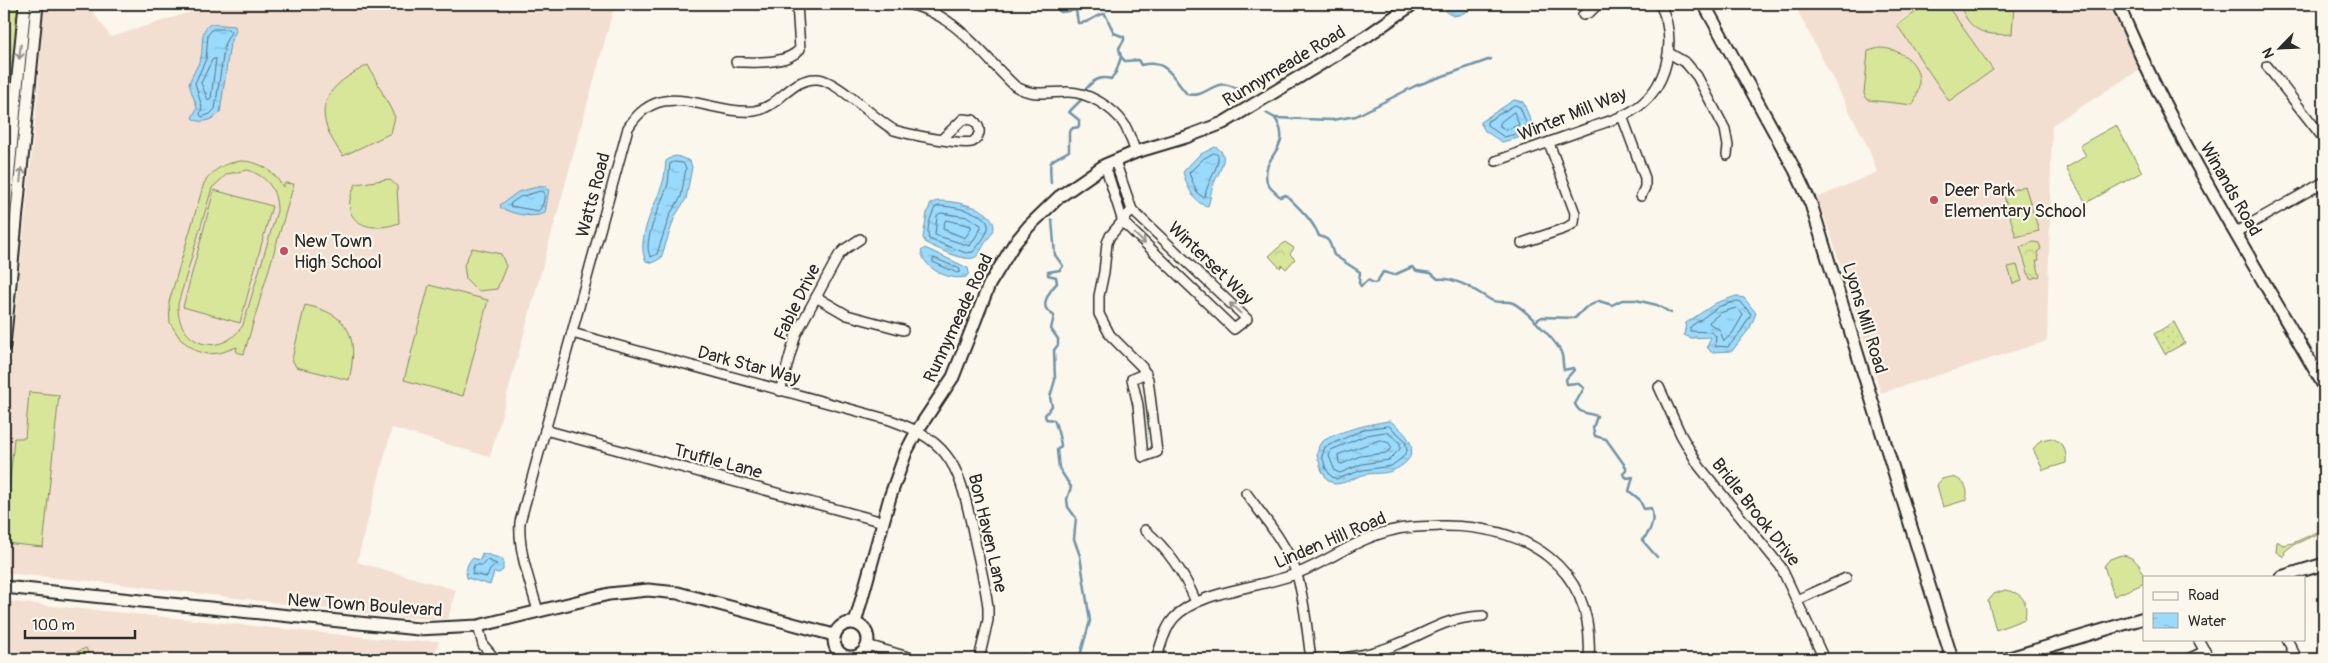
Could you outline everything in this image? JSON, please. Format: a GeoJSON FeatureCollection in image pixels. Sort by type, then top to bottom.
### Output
{"type":"FeatureCollection","features":[{"type":"Feature","properties":{"kind":"street"},"geometry":{"type":"LineString","coordinates":[[4,222],[25,4]]}},
{"type":"Feature","properties":{"kind":"street"},"geometry":{"type":"LineString","coordinates":[[4,346],[38,4]]}},
{"type":"Feature","properties":{"kind":"street"},"geometry":{"type":"LineString","coordinates":[[736,62],[760,62],[782,59],[796,53],[800,49],[797,4]]}},
{"type":"Feature","properties":{"kind":"street"},"geometry":{"type":"LineString","coordinates":[[906,4],[929,10],[951,24],[1022,91],[1042,94],[1075,92],[1095,100],[1120,119],[1136,152]]}},
{"type":"Feature","properties":{"kind":"street","name":"Runnymeade Road"},"geometry":{"type":"LineString","coordinates":[[855,623],[898,472],[917,431],[954,377],[989,285],[1014,244],[1059,196],[1110,163],[1136,152],[1186,137],[1223,123],[1367,36],[1413,4]]}},
{"type":"Feature","properties":{"kind":"street"},"geometry":{"type":"LineString","coordinates":[[1583,15],[1590,12],[1598,4]]}},
{"type":"Feature","properties":{"kind":"street","name":"Winter Mill Way"},"geometry":{"type":"LineString","coordinates":[[1496,161],[1622,116],[1640,105],[1661,78],[1669,53],[1668,26],[1660,4]]}},
{"type":"Feature","properties":{"kind":"street","name":"Lyons Mill Road"},"geometry":{"type":"LineString","coordinates":[[1704,4],[1795,170],[1811,204],[1952,659]]}},
{"type":"Feature","properties":{"kind":"street","name":"Winands Road"},"geometry":{"type":"LineString","coordinates":[[2118,4],[2157,91],[2324,386]]}},
{"type":"Feature","properties":{"kind":"street"},"geometry":{"type":"LineString","coordinates":[[1669,53],[1686,63],[1697,76],[1725,129],[1728,146],[1726,155]]}},
{"type":"Feature","properties":{"kind":"street"},"geometry":{"type":"LineString","coordinates":[[2267,66],[2324,139]]}},
{"type":"Feature","properties":{"kind":"street","name":"Watts Road"},"geometry":{"type":"LineString","coordinates":[[538,611],[519,535],[523,508],[628,128],[638,114],[661,101],[680,100],[745,111],[756,111],[769,105],[803,81],[818,79],[836,87],[894,130],[942,139]]}},
{"type":"Feature","properties":{"kind":"street"},"geometry":{"type":"LineString","coordinates":[[1622,116],[1645,178],[1645,187],[1641,196]]}},
{"type":"Feature","properties":{"kind":"street"},"geometry":{"type":"LineString","coordinates":[[1522,243],[1566,228],[1574,223],[1575,213],[1549,143]]}},
{"type":"Feature","properties":{"kind":"street","name":"Winterset Way"},"geometry":{"type":"LineString","coordinates":[[1110,163],[1132,210],[1247,319],[1234,329],[1123,222],[1110,163]]}},
{"type":"Feature","properties":{"kind":"street"},"geometry":{"type":"LineString","coordinates":[[2236,232],[2324,182]]}},
{"type":"Feature","properties":{"kind":"street"},"geometry":{"type":"LineString","coordinates":[[1132,210],[1110,236],[1107,243],[1099,296],[1099,314],[1110,335],[1146,374],[1152,403],[1157,452],[1143,457],[1138,405],[1132,379],[1146,374]]}},
{"type":"Feature","properties":{"kind":"street","name":"Fable Drive"},"geometry":{"type":"LineString","coordinates":[[780,391],[796,334],[839,256],[844,249],[860,239]]}},
{"type":"Feature","properties":{"kind":"street"},"geometry":{"type":"LineString","coordinates":[[816,297],[847,315],[903,330]]}},
{"type":"Feature","properties":{"kind":"street","name":"Dark Star Way"},"geometry":{"type":"LineString","coordinates":[[572,333],[890,420],[917,431]]}},
{"type":"Feature","properties":{"kind":"street","name":"Bridle Brook Drive"},"geometry":{"type":"LineString","coordinates":[[1659,387],[1689,451],[1712,483],[1781,567],[1824,659]]}},
{"type":"Feature","properties":{"kind":"street","name":"Truffle Lane"},"geometry":{"type":"LineString","coordinates":[[545,430],[883,522]]}},
{"type":"Feature","properties":{"kind":"street","name":"Bon Haven Lane"},"geometry":{"type":"LineString","coordinates":[[917,431],[942,449],[957,470],[963,487],[988,607],[988,620],[979,659]]}},
{"type":"Feature","properties":{"kind":"street"},"geometry":{"type":"LineString","coordinates":[[1246,493],[1273,528],[1289,556],[1296,574],[1311,659]]}},
{"type":"Feature","properties":{"kind":"street","name":"Linden Hill Road"},"geometry":{"type":"LineString","coordinates":[[1156,659],[1166,630],[1174,618],[1196,602],[1296,574],[1357,543],[1396,529],[1457,526],[1482,529],[1517,537],[1544,552],[1568,577],[1576,589],[1588,622],[1589,659]]}},
{"type":"Feature","properties":{"kind":"street"},"geometry":{"type":"LineString","coordinates":[[1145,530],[1164,548],[1180,569],[1196,602]]}},
{"type":"Feature","properties":{"kind":"street"},"geometry":{"type":"LineString","coordinates":[[2284,576],[2324,564]]}},
{"type":"Feature","properties":{"kind":"street"},"geometry":{"type":"LineString","coordinates":[[1797,600],[1846,578]]}},
{"type":"Feature","properties":{"kind":"street","name":"New Town Boulevard"},"geometry":{"type":"LineString","coordinates":[[4,587],[418,629],[478,626],[610,594],[631,590],[662,590],[698,597],[834,635]]}},
{"type":"Feature","properties":{"kind":"street"},"geometry":{"type":"LineString","coordinates":[[1338,659],[1364,655],[1393,646],[1460,617],[1483,616]]}},
{"type":"Feature","properties":{"kind":"street"},"geometry":{"type":"LineString","coordinates":[[2006,659],[2143,618]]}},
{"type":"Feature","properties":{"kind":"street"},"geometry":{"type":"LineString","coordinates":[[855,623],[862,627],[866,633],[867,645],[858,655],[845,658],[835,647],[834,635],[843,624],[855,623]]}},
{"type":"Feature","properties":{"kind":"street"},"geometry":{"type":"LineString","coordinates":[[478,626],[483,645],[495,659]]}},
{"type":"Feature","properties":{"kind":"street"},"geometry":{"type":"LineString","coordinates":[[2188,659],[2207,655],[2199,640]]}},
{"type":"Feature","properties":{"kind":"street"},"geometry":{"type":"LineString","coordinates":[[2288,640],[2297,659]]}},
{"type":"Feature","properties":{"kind":"street"},"geometry":{"type":"LineString","coordinates":[[867,645],[915,659]]}},
{"type":"Feature","properties":{"kind":"shaded area","name":"New Town High School"},"geometry":{"type":"Polygon","coordinates":[[[44,4],[87,4],[111,37],[216,4],[615,4],[490,457],[392,428],[357,562],[456,590],[448,619],[403,618],[119,584],[4,573],[4,428],[37,102],[44,4]]]}},
{"type":"Feature","properties":{"kind":"shaded area","name":"Deer Park Elementary School"},"geometry":{"type":"Polygon","coordinates":[[[1794,4],[2110,4],[2139,70],[2052,125],[2047,341],[1881,393],[1831,235],[1817,198],[1877,172],[1869,149],[1794,4]]]}},
{"type":"Feature","properties":{"kind":"shaded area"},"geometry":{"type":"Polygon","coordinates":[[[4,601],[403,641],[439,641],[434,659],[4,659],[4,601]]]}},
{"type":"Feature","properties":{"kind":"green space"},"geometry":{"type":"Polygon","coordinates":[[[4,4],[20,4],[4,168],[4,4]]]}},
{"type":"Feature","properties":{"kind":"green space"},"geometry":{"type":"Polygon","coordinates":[[[1928,4],[1946,4],[1993,70],[1949,101],[1897,25],[1928,4]]]}},
{"type":"Feature","properties":{"kind":"green space"},"geometry":{"type":"Polygon","coordinates":[[[1960,4],[2014,4],[2012,34],[1994,34],[1979,30],[1968,21],[1960,4]]]}},
{"type":"Feature","properties":{"kind":"green space"},"geometry":{"type":"Polygon","coordinates":[[[1879,48],[1900,53],[1907,57],[1916,68],[1919,85],[1913,105],[1868,100],[1864,94],[1868,51],[1879,48]]]}},
{"type":"Feature","properties":{"kind":"green space"},"geometry":{"type":"Polygon","coordinates":[[[368,65],[395,117],[391,133],[343,156],[327,127],[324,114],[326,103],[339,83],[368,65]]]}},
{"type":"Feature","properties":{"kind":"green space"},"geometry":{"type":"Polygon","coordinates":[[[2116,125],[2142,172],[2086,203],[2066,168],[2086,156],[2080,145],[2116,125]]]}},
{"type":"Feature","properties":{"kind":"green space"},"geometry":{"type":"Polygon","coordinates":[[[248,161],[260,165],[275,176],[283,187],[285,183],[294,184],[244,354],[236,352],[237,347],[220,353],[208,354],[197,351],[181,340],[170,323],[169,302],[204,183],[224,165],[248,161]],[[248,170],[227,174],[212,188],[178,304],[179,318],[184,330],[192,338],[202,343],[212,345],[223,342],[234,336],[243,325],[277,211],[277,203],[270,185],[248,170]]]}},
{"type":"Feature","properties":{"kind":"green space"},"geometry":{"type":"Polygon","coordinates":[[[389,179],[397,186],[399,223],[376,227],[358,222],[352,215],[350,207],[351,197],[356,184],[389,179]]]}},
{"type":"Feature","properties":{"kind":"green space"},"geometry":{"type":"Polygon","coordinates":[[[2025,186],[2039,231],[2016,237],[2003,193],[2025,186]]]}},
{"type":"Feature","properties":{"kind":"green space"},"geometry":{"type":"Polygon","coordinates":[[[214,190],[272,206],[240,323],[183,307],[214,190]]]}},
{"type":"Feature","properties":{"kind":"green space"},"geometry":{"type":"Polygon","coordinates":[[[1285,242],[1294,248],[1290,254],[1295,259],[1286,269],[1282,265],[1280,268],[1269,256],[1285,242]]]}},
{"type":"Feature","properties":{"kind":"green space"},"geometry":{"type":"Polygon","coordinates":[[[2033,242],[2039,243],[2041,249],[2037,252],[2039,260],[2036,261],[2040,276],[2030,279],[2020,247],[2033,242]]]}},
{"type":"Feature","properties":{"kind":"green space"},"geometry":{"type":"Polygon","coordinates":[[[472,248],[501,254],[506,266],[497,289],[478,291],[466,279],[464,265],[472,248]]]}},
{"type":"Feature","properties":{"kind":"green space"},"geometry":{"type":"Polygon","coordinates":[[[2017,265],[2022,281],[2013,284],[2008,267],[2017,265]]]}},
{"type":"Feature","properties":{"kind":"green space"},"geometry":{"type":"Polygon","coordinates":[[[429,285],[488,300],[463,396],[404,380],[429,285]]]}},
{"type":"Feature","properties":{"kind":"green space"},"geometry":{"type":"Polygon","coordinates":[[[305,305],[332,314],[348,330],[353,351],[349,380],[296,367],[292,359],[305,305]]]}},
{"type":"Feature","properties":{"kind":"green space"},"geometry":{"type":"Polygon","coordinates":[[[2174,322],[2185,343],[2165,354],[2154,334],[2174,322]]]}},
{"type":"Feature","properties":{"kind":"green space"},"geometry":{"type":"Polygon","coordinates":[[[29,392],[59,395],[43,547],[4,543],[14,438],[25,438],[29,392]]]}},
{"type":"Feature","properties":{"kind":"green space"},"geometry":{"type":"Polygon","coordinates":[[[2051,438],[2059,442],[2063,447],[2066,454],[2066,463],[2043,470],[2033,449],[2041,440],[2051,438]]]}},
{"type":"Feature","properties":{"kind":"green space"},"geometry":{"type":"Polygon","coordinates":[[[1950,477],[1958,479],[1964,484],[1967,491],[1966,500],[1943,507],[1937,485],[1942,479],[1950,477]]]}},
{"type":"Feature","properties":{"kind":"green space"},"geometry":{"type":"Polygon","coordinates":[[[2324,529],[2324,531],[2293,545],[2285,551],[2284,557],[2276,552],[2277,541],[2283,545],[2293,543],[2324,529]]]}},
{"type":"Feature","properties":{"kind":"green space"},"geometry":{"type":"Polygon","coordinates":[[[2121,555],[2131,558],[2138,564],[2143,573],[2143,584],[2114,596],[2104,566],[2110,559],[2121,555]]]}},
{"type":"Feature","properties":{"kind":"green space"},"geometry":{"type":"Polygon","coordinates":[[[2005,590],[2016,593],[2023,599],[2026,607],[2025,619],[1996,630],[1988,601],[1994,594],[2005,590]]]}},
{"type":"Feature","properties":{"kind":"green space"},"geometry":{"type":"Polygon","coordinates":[[[86,648],[91,659],[60,659],[86,648]]]}},
{"type":"Feature","properties":{"kind":"water"},"geometry":{"type":"Polygon","coordinates":[[[1450,4],[1483,4],[1453,16],[1446,12],[1450,4]]]}},
{"type":"Feature","properties":{"kind":"water"},"geometry":{"type":"Polygon","coordinates":[[[211,24],[235,26],[236,31],[230,43],[220,113],[210,120],[199,121],[192,118],[197,108],[189,84],[201,57],[203,34],[207,26],[211,24]]]}},
{"type":"Feature","properties":{"kind":"water"},"geometry":{"type":"Polygon","coordinates":[[[1514,100],[1523,102],[1534,128],[1518,138],[1502,142],[1485,131],[1480,122],[1514,100]]]}},
{"type":"Feature","properties":{"kind":"water"},"geometry":{"type":"Polygon","coordinates":[[[1215,147],[1223,154],[1223,159],[1212,188],[1208,206],[1203,205],[1195,198],[1183,172],[1199,155],[1215,147]]]}},
{"type":"Feature","properties":{"kind":"water"},"geometry":{"type":"Polygon","coordinates":[[[677,156],[690,161],[692,167],[686,199],[675,216],[661,258],[652,263],[646,261],[643,253],[644,233],[663,182],[666,161],[677,156]]]}},
{"type":"Feature","properties":{"kind":"water"},"geometry":{"type":"Polygon","coordinates":[[[546,186],[549,189],[545,213],[535,216],[523,215],[501,208],[500,205],[518,192],[546,186]]]}},
{"type":"Feature","properties":{"kind":"water"},"geometry":{"type":"Polygon","coordinates":[[[938,201],[971,206],[987,214],[992,220],[993,231],[977,256],[963,258],[926,243],[923,238],[927,213],[931,203],[938,201]]]}},
{"type":"Feature","properties":{"kind":"water"},"geometry":{"type":"Polygon","coordinates":[[[925,248],[968,268],[969,273],[966,277],[959,278],[938,272],[923,257],[921,251],[925,248]]]}},
{"type":"Feature","properties":{"kind":"water"},"geometry":{"type":"Polygon","coordinates":[[[1736,296],[1744,298],[1756,313],[1750,328],[1732,351],[1711,352],[1707,347],[1711,337],[1691,338],[1684,335],[1686,323],[1716,303],[1736,296]]]}},
{"type":"Feature","properties":{"kind":"water"},"geometry":{"type":"Polygon","coordinates":[[[1390,421],[1404,433],[1411,446],[1409,458],[1403,464],[1390,472],[1363,475],[1338,484],[1334,484],[1327,479],[1322,471],[1317,455],[1320,444],[1342,432],[1390,421]]]}},
{"type":"Feature","properties":{"kind":"water"},"geometry":{"type":"Polygon","coordinates":[[[482,553],[503,559],[503,570],[499,573],[494,572],[490,585],[467,578],[466,570],[472,558],[480,560],[482,553]]]}},
{"type":"Feature","properties":{"kind":"waterway"},"geometry":{"type":"LineString","coordinates":[[1058,4],[1058,10],[1061,12],[1076,10],[1078,23],[1086,22],[1105,14],[1114,33],[1124,37],[1119,48],[1121,57],[1125,61],[1138,60],[1141,65],[1150,64],[1163,67],[1187,94],[1195,95],[1219,85],[1234,87],[1245,94]]}},
{"type":"Feature","properties":{"kind":"waterway"},"geometry":{"type":"LineString","coordinates":[[1084,91],[1099,79],[1111,79],[1116,72],[1121,57]]}},
{"type":"Feature","properties":{"kind":"waterway"},"geometry":{"type":"LineString","coordinates":[[1275,118],[1332,120],[1356,116],[1415,86],[1491,59]]}},
{"type":"Feature","properties":{"kind":"waterway"},"geometry":{"type":"LineString","coordinates":[[1051,183],[1050,168],[1052,161],[1069,151],[1069,132],[1073,128],[1079,127],[1079,120],[1069,112],[1082,99]]}},
{"type":"Feature","properties":{"kind":"waterway"},"geometry":{"type":"LineString","coordinates":[[1266,113],[1275,118],[1281,137],[1266,172],[1268,184],[1280,197],[1286,195],[1300,209],[1313,224],[1319,236],[1328,241],[1334,255],[1360,272],[1359,283],[1361,286],[1368,280],[1374,283],[1377,282],[1383,272],[1394,275],[1412,267],[1417,271],[1431,273],[1438,279],[1459,282],[1494,301],[1513,303],[1547,333],[1561,352],[1564,370],[1573,368],[1574,370],[1566,379],[1567,384],[1577,383],[1584,388],[1575,404],[1577,408],[1582,412],[1597,416],[1593,428],[1595,436],[1606,439],[1626,467],[1626,471],[1623,474],[1627,478],[1633,477],[1629,491],[1639,499],[1644,509],[1651,508],[1652,526],[1642,540],[1657,557]]}},
{"type":"Feature","properties":{"kind":"waterway"},"geometry":{"type":"LineString","coordinates":[[1052,220],[1055,255],[1063,266],[1060,270],[1048,272],[1048,275],[1056,277],[1057,283],[1052,288],[1045,303],[1047,310],[1054,316],[1051,329],[1058,339],[1058,345],[1054,350],[1055,380],[1050,397],[1052,406],[1045,415],[1046,419],[1054,420],[1057,429],[1061,446],[1057,450],[1059,468],[1071,487],[1067,499],[1068,507],[1076,518],[1074,539],[1080,556],[1090,621],[1079,659]]}},
{"type":"Feature","properties":{"kind":"waterway"},"geometry":{"type":"LineString","coordinates":[[1537,320],[1542,317],[1575,318],[1585,308],[1599,301],[1612,305],[1622,300],[1636,300],[1657,305],[1671,313]]}},
{"type":"Feature","properties":{"kind":"place","name":"Deer Park Elementary School"},"geometry":{"type":"Point","coordinates":[1934,200]}},
{"type":"Feature","properties":{"kind":"place","name":"New Town High School"},"geometry":{"type":"Point","coordinates":[284,251]}}]}
